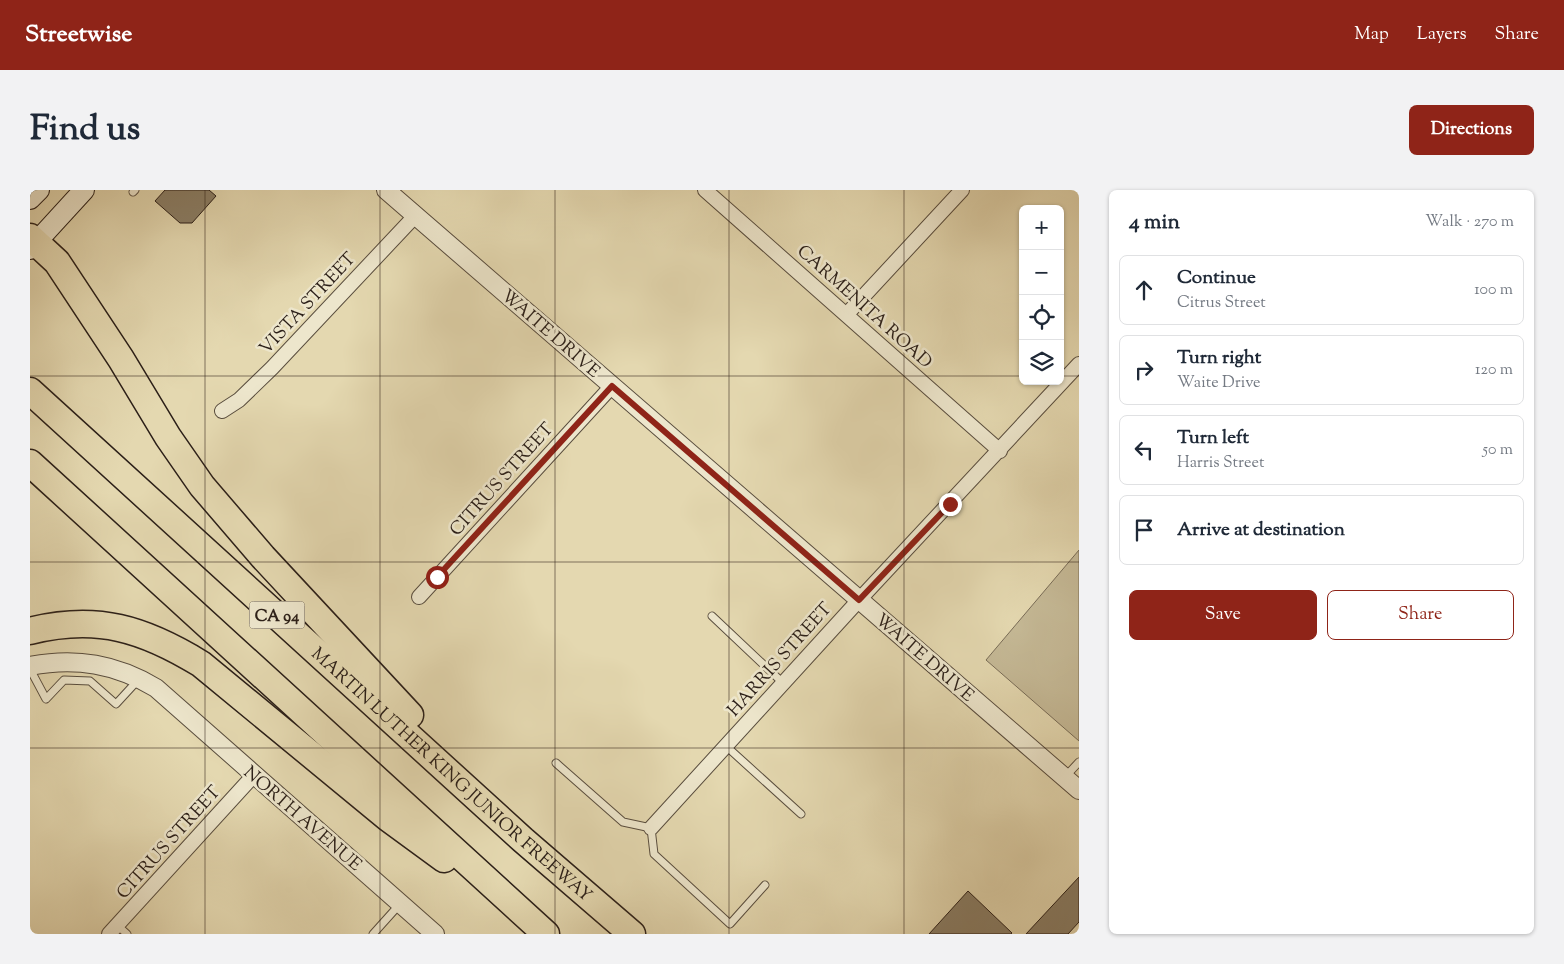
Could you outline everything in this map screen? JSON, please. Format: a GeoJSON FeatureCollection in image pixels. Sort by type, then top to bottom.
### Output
{"type":"FeatureCollection","features":[{"type":"Feature","properties":{"kind":"highway"},"geometry":{"type":"LineString","coordinates":[[32,243],[57,262],[121,359],[168,437],[230,521],[523,840]]}},
{"type":"Feature","properties":{"kind":"highway","name":"MARTIN LUTHER KING JUNIOR FREEWAY"},"geometry":{"type":"LineString","coordinates":[[30,391],[523,840],[632,932]]}},
{"type":"Feature","properties":{"kind":"highway","name":"CA 94"},"geometry":{"type":"LineString","coordinates":[[30,463],[546,934]]}},
{"type":"Feature","properties":{"kind":"highway"},"geometry":{"type":"LineString","coordinates":[[30,631],[55,625],[112,627],[145,634],[169,644],[201,664],[241,695],[388,818],[454,867],[498,890]]}},
{"type":"Feature","properties":{"kind":"main road"},"geometry":{"type":"LineString","coordinates":[[30,200],[39,190]]}},
{"type":"Feature","properties":{"kind":"main road"},"geometry":{"type":"LineString","coordinates":[[32,243],[84,190]]}},
{"type":"Feature","properties":{"kind":"street","name":"WAITE DRIVE"},"geometry":{"type":"LineString","coordinates":[[386,190],[1079,790]]}},
{"type":"Feature","properties":{"kind":"street","name":"CARMENITA ROAD"},"geometry":{"type":"LineString","coordinates":[[704,190],[847,314],[1000,451]]}},
{"type":"Feature","properties":{"kind":"street"},"geometry":{"type":"LineString","coordinates":[[847,314],[962,190]]}},
{"type":"Feature","properties":{"kind":"street","name":"VISTA STREET"},"geometry":{"type":"LineString","coordinates":[[222,411],[239,400],[272,368],[415,216]]}},
{"type":"Feature","properties":{"kind":"street","name":"HARRIS STREET"},"geometry":{"type":"LineString","coordinates":[[651,828],[859,600],[1000,451],[1079,364]]}},
{"type":"Feature","properties":{"kind":"street","name":"CITRUS STREET"},"geometry":{"type":"LineString","coordinates":[[419,597],[612,386]]}},
{"type":"Feature","properties":{"kind":"street","name":"NORTH AVENUE"},"geometry":{"type":"LineString","coordinates":[[30,668],[65,661],[84,662],[121,670],[139,678],[172,700],[254,775],[435,934]]}},
{"type":"Feature","properties":{"kind":"street","name":"CITRUS STREET"},"geometry":{"type":"LineString","coordinates":[[118,931],[254,775]]}},
{"type":"Feature","properties":{"kind":"lane"},"geometry":{"type":"LineString","coordinates":[[712,616],[784,683]]}},
{"type":"Feature","properties":{"kind":"lane"},"geometry":{"type":"LineString","coordinates":[[30,668],[46,699],[64,680],[90,681],[116,704],[139,678]]}},
{"type":"Feature","properties":{"kind":"lane"},"geometry":{"type":"LineString","coordinates":[[726,746],[801,814]]}},
{"type":"Feature","properties":{"kind":"lane"},"geometry":{"type":"LineString","coordinates":[[1064,778],[1079,762]]}},
{"type":"Feature","properties":{"kind":"lane"},"geometry":{"type":"LineString","coordinates":[[556,763],[623,822],[651,828],[654,854],[730,924],[766,885]]}},
{"type":"Feature","properties":{"kind":"lane"},"geometry":{"type":"LineString","coordinates":[[373,934],[400,904]]}},
{"type":"Feature","properties":{"kind":"shaded area"},"geometry":{"type":"Polygon","coordinates":[[[1079,550],[1079,741],[986,660],[1079,550]]]}},
{"type":"Feature","properties":{"kind":"building"},"geometry":{"type":"Polygon","coordinates":[[[165,190],[209,190],[216,196],[192,223],[180,223],[155,201],[165,190]]]}},
{"type":"Feature","properties":{"kind":"building"},"geometry":{"type":"Polygon","coordinates":[[[1079,877],[1079,922],[1068,934],[1026,934],[1079,877]]]}},
{"type":"Feature","properties":{"kind":"building"},"geometry":{"type":"Polygon","coordinates":[[[968,891],[1012,933],[929,934],[968,891]]]}},
{"type":"Feature","properties":{"kind":"route"},"geometry":{"type":"LineString","coordinates":[[437,577],[612,386],[859,600],[950,504]]}}]}
